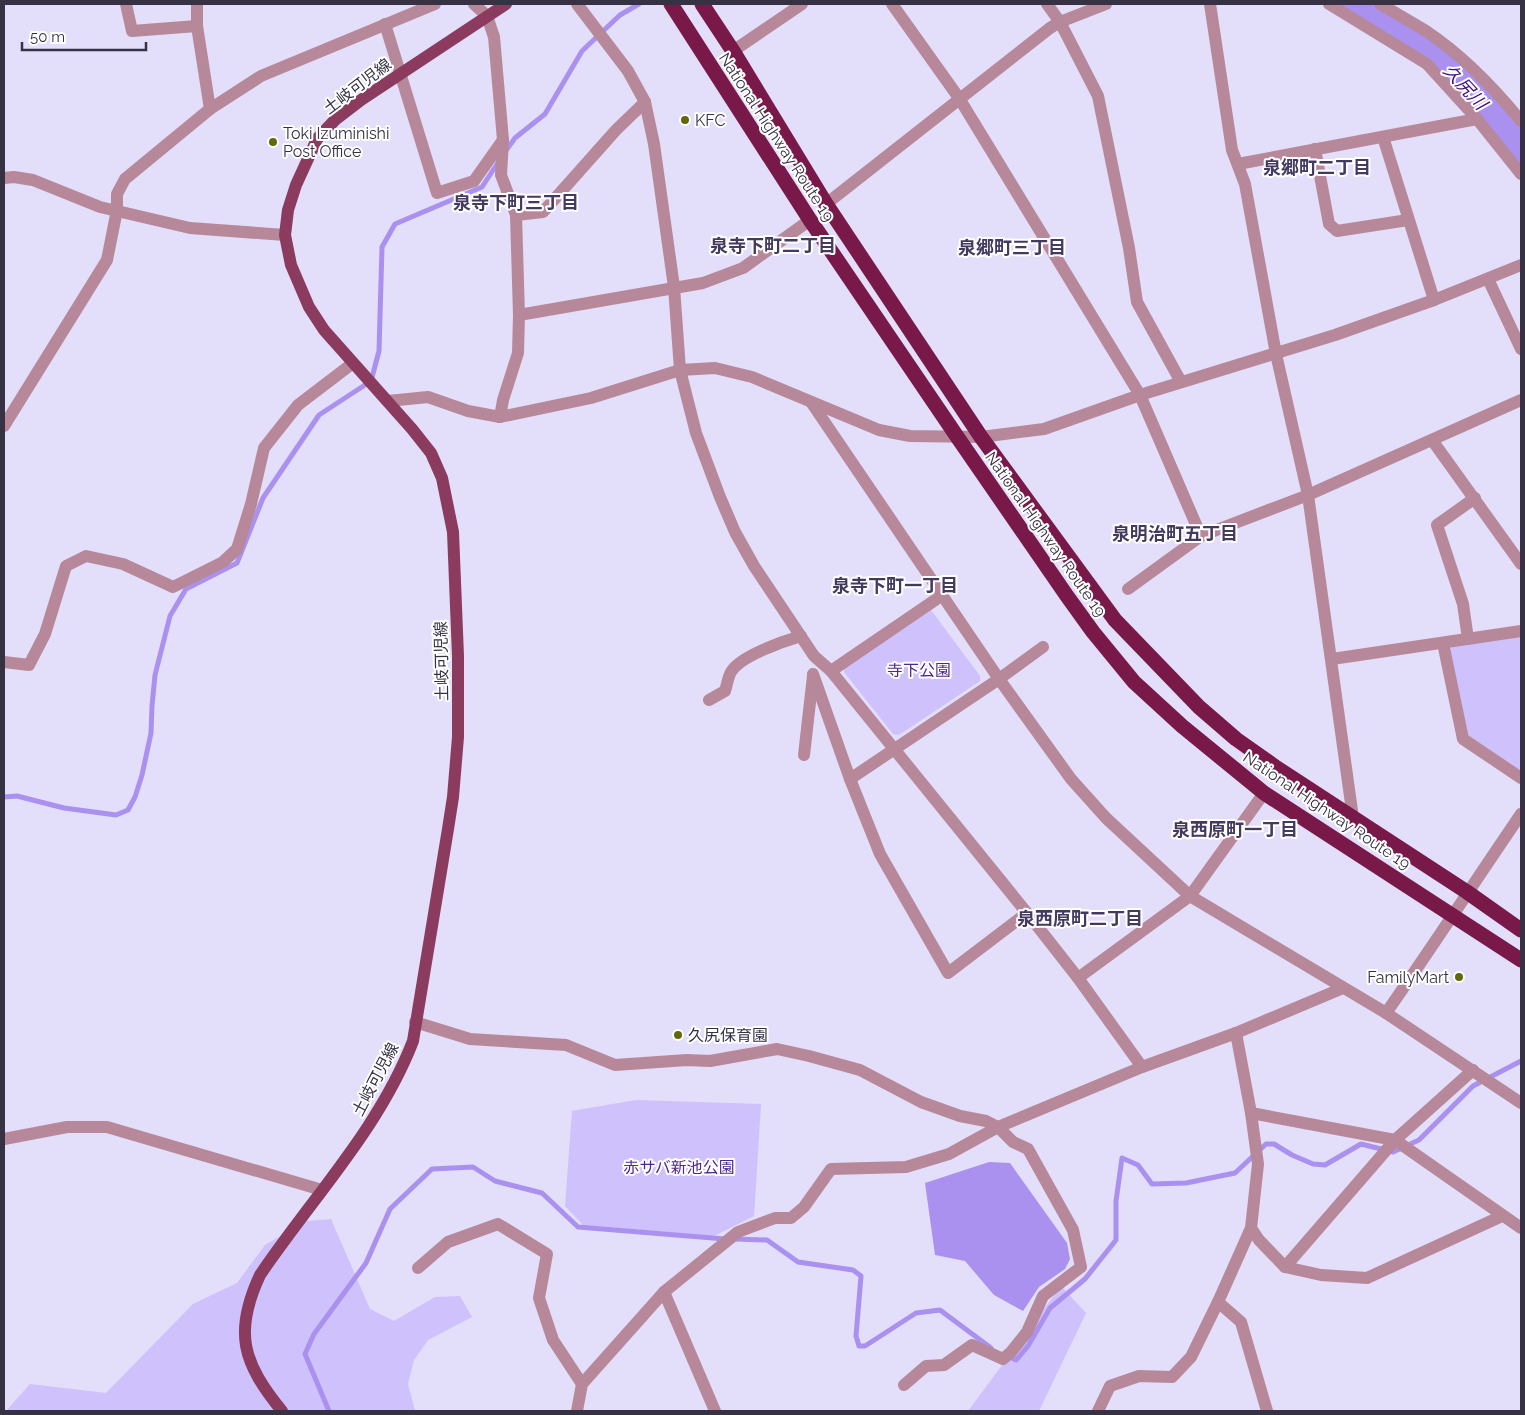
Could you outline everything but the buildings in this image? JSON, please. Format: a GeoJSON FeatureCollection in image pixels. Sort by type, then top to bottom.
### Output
{"type":"FeatureCollection","features":[{"type":"Feature","properties":{"kind":"highway","name":"National Highway Route 19"},"geometry":{"type":"LineString","coordinates":[[671,4],[810,220],[958,438],[1073,603],[1134,682],[1182,726],[1264,793],[1521,960]]}},
{"type":"Feature","properties":{"kind":"highway","name":"National Highway Route 19"},"geometry":{"type":"LineString","coordinates":[[702,4],[826,204],[981,437],[1115,620],[1199,706],[1236,739],[1277,768],[1467,892],[1521,930]]}},
{"type":"Feature","properties":{"kind":"main road","name":"土岐可児線"},"geometry":{"type":"LineString","coordinates":[[282,1411],[265,1390],[246,1352],[245,1316],[250,1296],[260,1275],[358,1143],[383,1104],[403,1067],[413,1041],[448,829],[458,737],[458,665],[453,532],[442,478],[431,453],[388,401],[324,330],[309,307],[291,265],[284,235],[288,210],[296,185],[318,139],[335,120],[361,100],[506,4]]}},
{"type":"Feature","properties":{"kind":"street"},"geometry":{"type":"LineString","coordinates":[[126,4],[132,31],[198,26]]}},
{"type":"Feature","properties":{"kind":"street"},"geometry":{"type":"LineString","coordinates":[[197,4],[198,26],[210,109]]}},
{"type":"Feature","properties":{"kind":"street"},"geometry":{"type":"LineString","coordinates":[[4,426],[107,260],[117,210],[117,194],[125,179],[210,109],[261,76],[435,4]]}},
{"type":"Feature","properties":{"kind":"street"},"geometry":{"type":"LineString","coordinates":[[474,4],[486,16],[494,37],[503,140],[500,175],[516,215],[519,315],[518,353],[503,400],[500,417]]}},
{"type":"Feature","properties":{"kind":"street"},"geometry":{"type":"LineString","coordinates":[[577,4],[608,42],[628,71],[645,102],[654,144],[674,287],[680,370],[696,434],[735,532],[754,566],[814,656],[832,671],[1027,913],[1078,978],[1142,1067]]}},
{"type":"Feature","properties":{"kind":"street"},"geometry":{"type":"LineString","coordinates":[[733,52],[802,4]]}},
{"type":"Feature","properties":{"kind":"street"},"geometry":{"type":"LineString","coordinates":[[892,4],[959,98],[1140,395],[1201,536]]}},
{"type":"Feature","properties":{"kind":"street"},"geometry":{"type":"LineString","coordinates":[[1047,4],[1060,22],[1098,96],[1129,248],[1137,302],[1181,382]]}},
{"type":"Feature","properties":{"kind":"street"},"geometry":{"type":"LineString","coordinates":[[826,204],[959,98],[1060,22],[1106,4]]}},
{"type":"Feature","properties":{"kind":"street"},"geometry":{"type":"LineString","coordinates":[[1210,4],[1232,150],[1245,184],[1276,354],[1308,495],[1353,818]]}},
{"type":"Feature","properties":{"kind":"street"},"geometry":{"type":"LineString","coordinates":[[1329,4],[1427,64],[1477,120],[1521,174]]}},
{"type":"Feature","properties":{"kind":"street"},"geometry":{"type":"LineString","coordinates":[[1380,4],[1427,32],[1446,46],[1484,80],[1521,121]]}},
{"type":"Feature","properties":{"kind":"street"},"geometry":{"type":"LineString","coordinates":[[385,24],[437,193],[474,182],[503,140]]}},
{"type":"Feature","properties":{"kind":"street"},"geometry":{"type":"LineString","coordinates":[[516,215],[543,212],[616,130],[645,102]]}},
{"type":"Feature","properties":{"kind":"street"},"geometry":{"type":"LineString","coordinates":[[1238,164],[1477,120]]}},
{"type":"Feature","properties":{"kind":"street"},"geometry":{"type":"LineString","coordinates":[[1383,137],[1434,300]]}},
{"type":"Feature","properties":{"kind":"street"},"geometry":{"type":"LineString","coordinates":[[1315,149],[1329,224],[1337,231],[1408,220]]}},
{"type":"Feature","properties":{"kind":"street"},"geometry":{"type":"LineString","coordinates":[[4,178],[14,177],[33,180],[100,207],[190,228],[284,235]]}},
{"type":"Feature","properties":{"kind":"street"},"geometry":{"type":"LineString","coordinates":[[519,315],[703,283],[743,268],[810,220]]}},
{"type":"Feature","properties":{"kind":"street"},"geometry":{"type":"LineString","coordinates":[[388,401],[428,397],[468,411],[500,417],[591,398],[680,370],[715,368],[752,377],[879,430],[910,436],[981,437],[1044,429],[1140,395],[1335,335],[1434,300],[1521,265]]}},
{"type":"Feature","properties":{"kind":"street"},"geometry":{"type":"LineString","coordinates":[[1488,279],[1521,349]]}},
{"type":"Feature","properties":{"kind":"street"},"geometry":{"type":"LineString","coordinates":[[4,662],[29,665],[45,634],[66,566],[86,556],[123,564],[173,587],[224,562],[237,549],[251,504],[264,448],[298,405],[356,366]]}},
{"type":"Feature","properties":{"kind":"street"},"geometry":{"type":"LineString","coordinates":[[1128,590],[1201,536],[1308,495],[1521,400]]}},
{"type":"Feature","properties":{"kind":"street"},"geometry":{"type":"LineString","coordinates":[[811,402],[998,680],[1071,779],[1106,818],[1190,896],[1386,1012],[1521,1103]]}},
{"type":"Feature","properties":{"kind":"street"},"geometry":{"type":"LineString","coordinates":[[1432,440],[1521,564]]}},
{"type":"Feature","properties":{"kind":"street"},"geometry":{"type":"LineString","coordinates":[[1468,639],[1463,604],[1437,525],[1475,498]]}},
{"type":"Feature","properties":{"kind":"street"},"geometry":{"type":"LineString","coordinates":[[832,671],[941,596]]}},
{"type":"Feature","properties":{"kind":"street"},"geometry":{"type":"LineString","coordinates":[[1332,659],[1521,631]]}},
{"type":"Feature","properties":{"kind":"street"},"geometry":{"type":"LineString","coordinates":[[709,700],[725,691],[732,671],[751,656],[779,643],[801,636]]}},
{"type":"Feature","properties":{"kind":"street"},"geometry":{"type":"LineString","coordinates":[[1443,642],[1463,740],[1521,778]]}},
{"type":"Feature","properties":{"kind":"street"},"geometry":{"type":"LineString","coordinates":[[850,779],[1043,648]]}},
{"type":"Feature","properties":{"kind":"street"},"geometry":{"type":"LineString","coordinates":[[804,755],[814,656]]}},
{"type":"Feature","properties":{"kind":"street"},"geometry":{"type":"LineString","coordinates":[[813,674],[850,779],[880,854],[948,973],[1027,913]]}},
{"type":"Feature","properties":{"kind":"street"},"geometry":{"type":"LineString","coordinates":[[1078,978],[1190,896],[1264,793]]}},
{"type":"Feature","properties":{"kind":"street"},"geometry":{"type":"LineString","coordinates":[[1386,1012],[1454,915],[1467,892],[1521,814]]}},
{"type":"Feature","properties":{"kind":"street"},"geometry":{"type":"LineString","coordinates":[[577,1411],[582,1384],[664,1292],[738,1232],[775,1218],[791,1218],[804,1207],[831,1170],[906,1167],[949,1154],[998,1128],[1142,1067],[1236,1033],[1343,988]]}},
{"type":"Feature","properties":{"kind":"street"},"geometry":{"type":"LineString","coordinates":[[415,1022],[470,1039],[566,1045],[615,1065],[687,1060],[710,1061],[777,1050],[809,1056],[860,1070],[921,1102],[960,1116],[986,1120],[1013,1142],[1028,1149],[1073,1230],[1081,1267],[1043,1296],[1028,1332],[1007,1355],[972,1345],[944,1365],[926,1366],[904,1385]]}},
{"type":"Feature","properties":{"kind":"street"},"geometry":{"type":"LineString","coordinates":[[1098,1411],[1110,1386],[1139,1376],[1172,1377],[1191,1357],[1251,1228],[1258,1164],[1251,1112],[1236,1033]]}},
{"type":"Feature","properties":{"kind":"street"},"geometry":{"type":"LineString","coordinates":[[1285,1267],[1395,1140],[1472,1070]]}},
{"type":"Feature","properties":{"kind":"street"},"geometry":{"type":"LineString","coordinates":[[1251,1112],[1395,1140],[1521,1228]]}},
{"type":"Feature","properties":{"kind":"street"},"geometry":{"type":"LineString","coordinates":[[4,1139],[67,1127],[107,1127],[322,1190]]}},
{"type":"Feature","properties":{"kind":"street"},"geometry":{"type":"LineString","coordinates":[[1251,1228],[1258,1240],[1285,1267],[1322,1275],[1367,1278],[1502,1216]]}},
{"type":"Feature","properties":{"kind":"street"},"geometry":{"type":"LineString","coordinates":[[418,1268],[448,1242],[498,1224],[547,1254],[539,1298],[553,1340],[582,1384]]}},
{"type":"Feature","properties":{"kind":"street"},"geometry":{"type":"LineString","coordinates":[[664,1292],[715,1411]]}},
{"type":"Feature","properties":{"kind":"street"},"geometry":{"type":"LineString","coordinates":[[1218,1302],[1242,1322],[1267,1411]]}},
{"type":"Feature","properties":{"kind":"green space","name":"寺下公園"},"geometry":{"type":"Polygon","coordinates":[[[931,610],[980,676],[980,681],[899,735],[893,734],[844,672],[844,668],[931,610]]]}},
{"type":"Feature","properties":{"kind":"green space"},"geometry":{"type":"Polygon","coordinates":[[[1521,636],[1521,774],[1468,736],[1450,649],[1452,647],[1521,636]]]}},
{"type":"Feature","properties":{"kind":"green space","name":"赤サバ新池公園"},"geometry":{"type":"Polygon","coordinates":[[[636,1100],[761,1104],[754,1216],[714,1236],[583,1225],[565,1206],[572,1111],[636,1100]]]}},
{"type":"Feature","properties":{"kind":"green space"},"geometry":{"type":"Polygon","coordinates":[[[331,1219],[370,1309],[394,1321],[435,1297],[460,1296],[472,1317],[428,1340],[414,1360],[408,1384],[415,1411],[6,1411],[30,1384],[106,1393],[193,1304],[237,1283],[265,1245],[307,1221],[331,1219]]]}},
{"type":"Feature","properties":{"kind":"green space"},"geometry":{"type":"Polygon","coordinates":[[[1061,1286],[1086,1313],[1039,1411],[968,1411],[1061,1286]]]}},
{"type":"Feature","properties":{"kind":"shaded area"},"geometry":{"type":"Polygon","coordinates":[[[989,1162],[1010,1163],[1067,1243],[1070,1259],[1065,1269],[1039,1287],[1023,1311],[994,1295],[965,1261],[935,1255],[925,1183],[989,1162]]]}},
{"type":"Feature","properties":{"kind":"waterway"},"geometry":{"type":"LineString","coordinates":[[505,152],[515,138],[545,114],[582,51],[620,15],[639,4]]}},
{"type":"Feature","properties":{"kind":"waterway","name":"久尻川"},"geometry":{"type":"LineString","coordinates":[[1350,4],[1446,64],[1521,150]]}},
{"type":"Feature","properties":{"kind":"waterway"},"geometry":{"type":"LineString","coordinates":[[4,797],[17,796],[64,808],[116,815],[128,810],[135,797],[142,775],[151,733],[155,675],[170,616],[186,589],[237,563],[263,498],[319,415],[371,381],[379,351],[382,247],[395,224],[482,187],[499,161]]}},
{"type":"Feature","properties":{"kind":"waterway"},"geometry":{"type":"LineString","coordinates":[[1008,1356],[1016,1360],[1028,1346],[1050,1308],[1085,1279],[1116,1240],[1116,1201],[1122,1158],[1138,1165],[1152,1184],[1186,1183],[1235,1173],[1266,1144],[1274,1144],[1292,1155],[1313,1164],[1325,1165],[1361,1144],[1393,1152],[1419,1140],[1473,1086],[1521,1061]]}},
{"type":"Feature","properties":{"kind":"waterway"},"geometry":{"type":"LineString","coordinates":[[329,1411],[305,1354],[314,1334],[366,1263],[390,1209],[432,1169],[473,1167],[495,1181],[542,1193],[578,1227],[725,1239]]}},
{"type":"Feature","properties":{"kind":"waterway"},"geometry":{"type":"LineString","coordinates":[[734,1239],[767,1240],[798,1262],[853,1270],[861,1276],[856,1336],[859,1346],[865,1346],[916,1313],[940,1310],[991,1348]]}},
{"type":"Feature","properties":{"kind":"place","name":"KFC"},"geometry":{"type":"Point","coordinates":[685,120]}},
{"type":"Feature","properties":{"kind":"place","name":"Toki Izuminishi Post Office"},"geometry":{"type":"Point","coordinates":[273,142]}},
{"type":"Feature","properties":{"kind":"place","name":"FamilyMart"},"geometry":{"type":"Point","coordinates":[1459,977]}},
{"type":"Feature","properties":{"kind":"place","name":"久尻保育園"},"geometry":{"type":"Point","coordinates":[678,1035]}},
{"type":"Feature","properties":{"kind":"district","name":"泉郷町二丁目"},"geometry":{"type":"Point","coordinates":[1317,168]}},
{"type":"Feature","properties":{"kind":"district","name":"泉寺下町三丁目"},"geometry":{"type":"Point","coordinates":[516,203]}},
{"type":"Feature","properties":{"kind":"district","name":"泉寺下町二丁目"},"geometry":{"type":"Point","coordinates":[773,246]}},
{"type":"Feature","properties":{"kind":"district","name":"泉郷町三丁目"},"geometry":{"type":"Point","coordinates":[1012,248]}},
{"type":"Feature","properties":{"kind":"district","name":"泉明治町五丁目"},"geometry":{"type":"Point","coordinates":[1175,534]}},
{"type":"Feature","properties":{"kind":"district","name":"泉寺下町一丁目"},"geometry":{"type":"Point","coordinates":[895,586]}},
{"type":"Feature","properties":{"kind":"district","name":"泉西原町一丁目"},"geometry":{"type":"Point","coordinates":[1235,830]}},
{"type":"Feature","properties":{"kind":"district","name":"泉西原町二丁目"},"geometry":{"type":"Point","coordinates":[1080,919]}}]}
